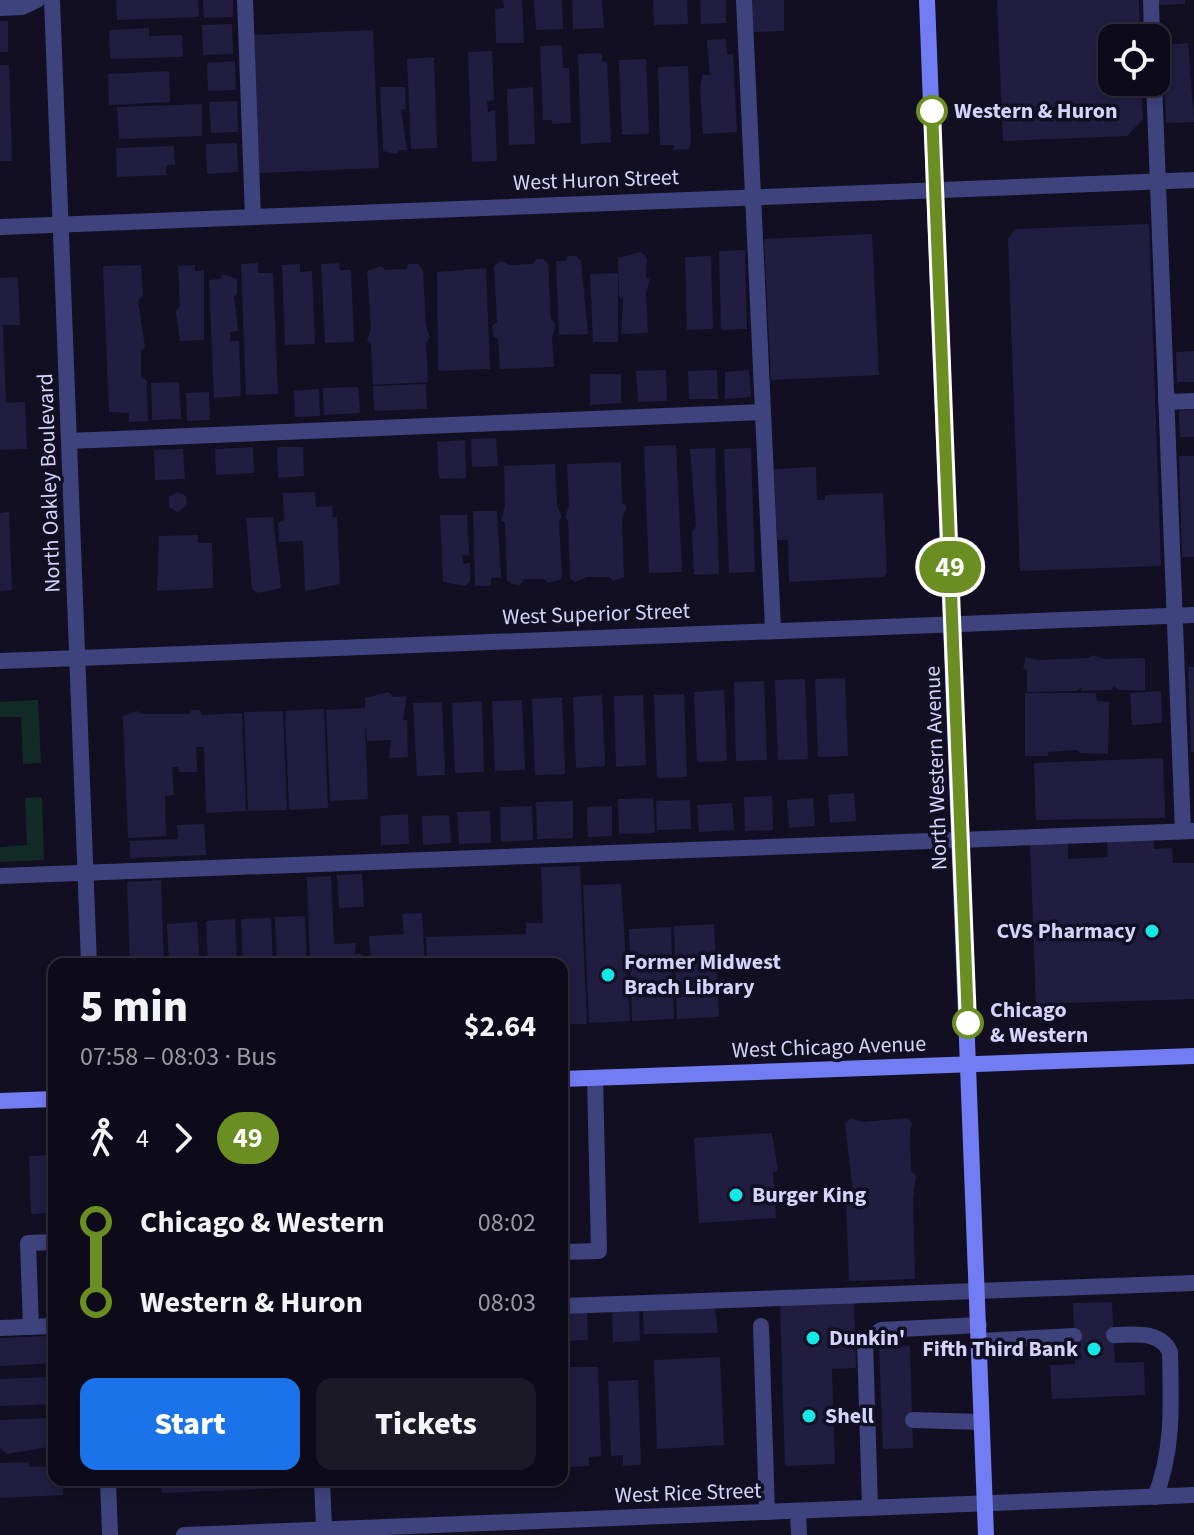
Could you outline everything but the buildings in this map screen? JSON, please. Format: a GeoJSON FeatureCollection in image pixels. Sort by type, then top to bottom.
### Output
{"type":"FeatureCollection","features":[{"type":"Feature","properties":{"kind":"main road","name":"North Western Avenue"},"geometry":{"type":"LineString","coordinates":[[927,0],[986,1535]]}},
{"type":"Feature","properties":{"kind":"main road","name":"West Chicago Avenue"},"geometry":{"type":"LineString","coordinates":[[568,1079],[1194,1056]]}},
{"type":"Feature","properties":{"kind":"main road"},"geometry":{"type":"LineString","coordinates":[[0,1101],[48,1099]]}},
{"type":"Feature","properties":{"kind":"street"},"geometry":{"type":"LineString","coordinates":[[0,8],[22,7],[37,0]]}},
{"type":"Feature","properties":{"kind":"street","name":"North Oakley Boulevard"},"geometry":{"type":"LineString","coordinates":[[52,0],[89,958]]}},
{"type":"Feature","properties":{"kind":"street"},"geometry":{"type":"LineString","coordinates":[[245,0],[253,217]]}},
{"type":"Feature","properties":{"kind":"street"},"geometry":{"type":"LineString","coordinates":[[744,0],[773,629]]}},
{"type":"Feature","properties":{"kind":"street"},"geometry":{"type":"LineString","coordinates":[[1151,0],[1152,24]]}},
{"type":"Feature","properties":{"kind":"street"},"geometry":{"type":"LineString","coordinates":[[0,876],[1189,831],[1174,616],[1155,96]]}},
{"type":"Feature","properties":{"kind":"street","name":"West Huron Street"},"geometry":{"type":"LineString","coordinates":[[0,227],[1194,180]]}},
{"type":"Feature","properties":{"kind":"street"},"geometry":{"type":"LineString","coordinates":[[1166,402],[1194,401]]}},
{"type":"Feature","properties":{"kind":"street"},"geometry":{"type":"LineString","coordinates":[[69,441],[762,412]]}},
{"type":"Feature","properties":{"kind":"street","name":"West Superior Street"},"geometry":{"type":"LineString","coordinates":[[0,661],[1194,615]]}},
{"type":"Feature","properties":{"kind":"street"},"geometry":{"type":"LineString","coordinates":[[568,1252],[599,1251],[595,1078]]}},
{"type":"Feature","properties":{"kind":"street"},"geometry":{"type":"LineString","coordinates":[[31,1327],[28,1243],[48,1242]]}},
{"type":"Feature","properties":{"kind":"street"},"geometry":{"type":"LineString","coordinates":[[568,1306],[1194,1283]]}},
{"type":"Feature","properties":{"kind":"street"},"geometry":{"type":"LineString","coordinates":[[0,1328],[48,1326]]}},
{"type":"Feature","properties":{"kind":"street"},"geometry":{"type":"LineString","coordinates":[[761,1326],[767,1512]]}},
{"type":"Feature","properties":{"kind":"street"},"geometry":{"type":"LineString","coordinates":[[870,1508],[874,1420],[865,1341],[881,1330],[1074,1336]]}},
{"type":"Feature","properties":{"kind":"street"},"geometry":{"type":"LineString","coordinates":[[1114,1335],[1150,1335],[1166,1343],[1170,1352],[1171,1429],[1164,1476],[1155,1497]]}},
{"type":"Feature","properties":{"kind":"street"},"geometry":{"type":"LineString","coordinates":[[913,1420],[982,1422]]}},
{"type":"Feature","properties":{"kind":"street"},"geometry":{"type":"LineString","coordinates":[[108,1486],[110,1535]]}},
{"type":"Feature","properties":{"kind":"street"},"geometry":{"type":"LineString","coordinates":[[322,1486],[324,1529]]}},
{"type":"Feature","properties":{"kind":"street","name":"West Rice Street"},"geometry":{"type":"LineString","coordinates":[[184,1535],[302,1533],[324,1529],[1194,1495]]}},
{"type":"Feature","properties":{"kind":"street"},"geometry":{"type":"LineString","coordinates":[[798,1511],[799,1535]]}},
{"type":"Feature","properties":{"kind":"green space"},"geometry":{"type":"Polygon","coordinates":[[[38,700],[41,763],[23,764],[21,717],[0,717],[0,702],[38,700]]]}},
{"type":"Feature","properties":{"kind":"green space"},"geometry":{"type":"Polygon","coordinates":[[[42,797],[44,860],[0,862],[0,847],[27,845],[25,798],[42,797]]]}},
{"type":"Feature","properties":{"kind":"bus line","name":"49"},"geometry":{"type":"LineString","coordinates":[[932,111],[968,1023]]}},
{"type":"Feature","properties":{"kind":"place","name":"Western & Huron"},"geometry":{"type":"Point","coordinates":[932,111]}},
{"type":"Feature","properties":{"kind":"place","name":"CVS Pharmacy"},"geometry":{"type":"Point","coordinates":[1152,931]}},
{"type":"Feature","properties":{"kind":"place","name":"Former Midwest Brach Library"},"geometry":{"type":"Point","coordinates":[608,975]}},
{"type":"Feature","properties":{"kind":"place","name":"Chicago & Western"},"geometry":{"type":"Point","coordinates":[968,1023]}},
{"type":"Feature","properties":{"kind":"place","name":"Burger King"},"geometry":{"type":"Point","coordinates":[736,1195]}},
{"type":"Feature","properties":{"kind":"place","name":"Dunkin'"},"geometry":{"type":"Point","coordinates":[813,1338]}},
{"type":"Feature","properties":{"kind":"place","name":"Fifth Third Bank"},"geometry":{"type":"Point","coordinates":[1094,1349]}},
{"type":"Feature","properties":{"kind":"place","name":"Shell"},"geometry":{"type":"Point","coordinates":[809,1416]}}]}
